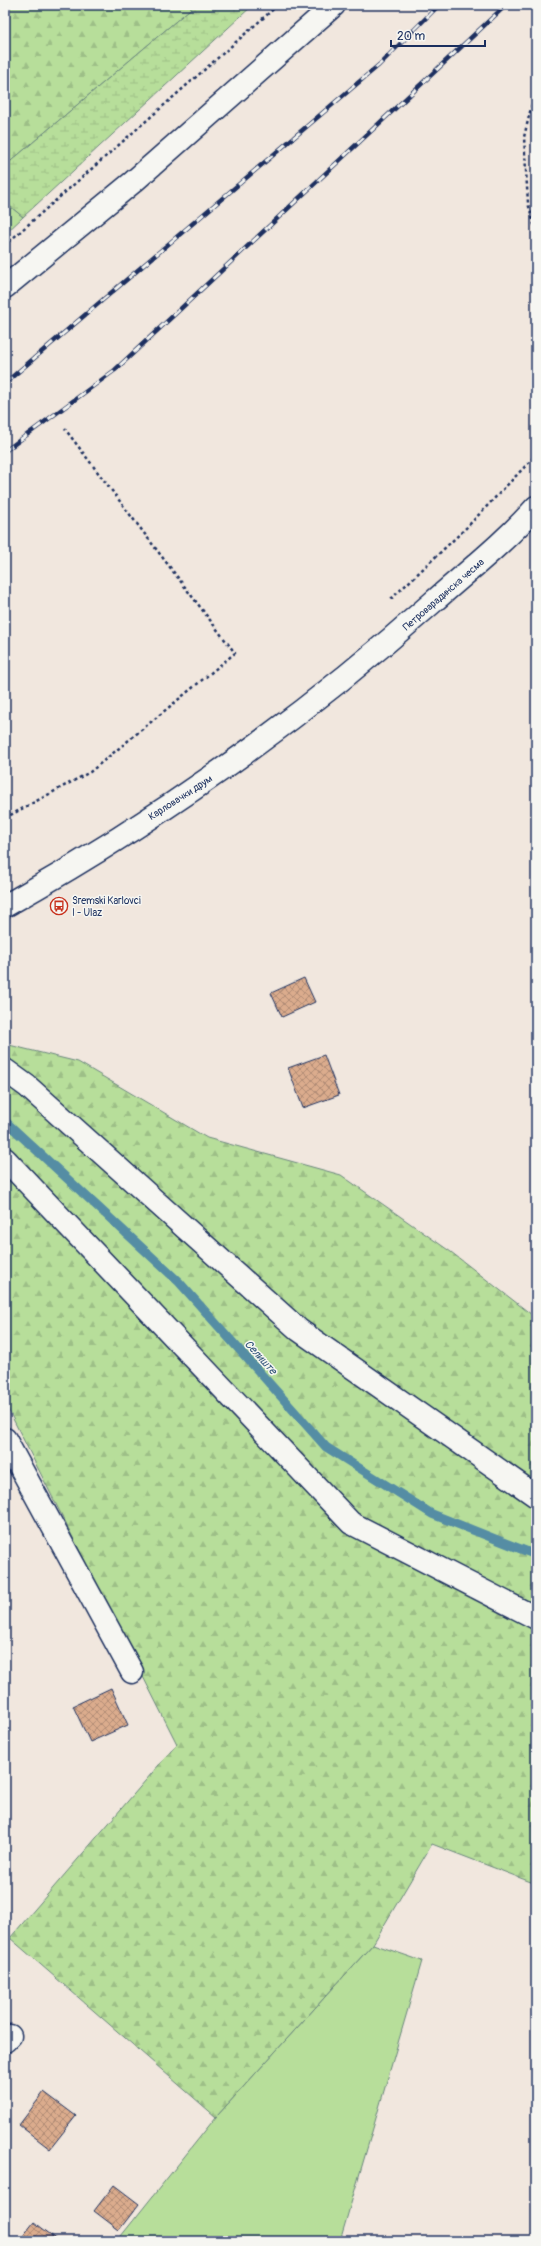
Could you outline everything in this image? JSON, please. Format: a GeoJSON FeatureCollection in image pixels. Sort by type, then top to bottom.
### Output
{"type":"FeatureCollection","features":[{"type":"Feature","properties":{"kind":"street"},"geometry":{"type":"LineString","coordinates":[[5,287],[133,182],[334,5]]}},
{"type":"Feature","properties":{"kind":"street","name":"Петроварадинска чесма"},"geometry":{"type":"LineString","coordinates":[[347,677],[478,563],[536,507]]}},
{"type":"Feature","properties":{"kind":"street","name":"Карловачки друм"},"geometry":{"type":"LineString","coordinates":[[5,906],[147,819],[227,766],[347,677]]}},
{"type":"Feature","properties":{"kind":"street"},"geometry":{"type":"LineString","coordinates":[[5,1070],[27,1086],[299,1330],[536,1496]]}},
{"type":"Feature","properties":{"kind":"street"},"geometry":{"type":"LineString","coordinates":[[5,1159],[351,1523],[536,1618]]}},
{"type":"Feature","properties":{"kind":"street"},"geometry":{"type":"LineString","coordinates":[[5,1439],[132,1672]]}},
{"type":"Feature","properties":{"kind":"path"},"geometry":{"type":"LineString","coordinates":[[5,245],[278,5]]}},
{"type":"Feature","properties":{"kind":"path"},"geometry":{"type":"LineString","coordinates":[[536,87],[524,137],[528,203],[536,231]]}},
{"type":"Feature","properties":{"kind":"path"},"geometry":{"type":"LineString","coordinates":[[5,818],[90,772],[235,652],[65,429]]}},
{"type":"Feature","properties":{"kind":"path"},"geometry":{"type":"LineString","coordinates":[[386,604],[466,528],[536,455]]}},
{"type":"Feature","properties":{"kind":"green space"},"geometry":{"type":"Polygon","coordinates":[[[5,5],[195,5],[5,166],[5,5]]]}},
{"type":"Feature","properties":{"kind":"green space"},"geometry":{"type":"Polygon","coordinates":[[[195,5],[253,5],[23,217],[5,202],[5,166],[195,5]]]}},
{"type":"Feature","properties":{"kind":"green space"},"geometry":{"type":"Polygon","coordinates":[[[5,202],[23,217],[5,234],[5,202]]]}},
{"type":"Feature","properties":{"kind":"green space"},"geometry":{"type":"Polygon","coordinates":[[[5,1044],[78,1062],[207,1138],[341,1175],[451,1252],[536,1318],[536,1884],[432,1844],[373,1944],[216,2117],[10,1938],[177,1744],[5,1403],[5,1044]]]}},
{"type":"Feature","properties":{"kind":"green space"},"geometry":{"type":"Polygon","coordinates":[[[373,1944],[422,1961],[340,2241],[117,2241],[216,2117],[373,1944]]]}},
{"type":"Feature","properties":{"kind":"building"},"geometry":{"type":"Polygon","coordinates":[[[304,978],[315,1002],[282,1017],[271,993],[304,978]]]}},
{"type":"Feature","properties":{"kind":"building"},"geometry":{"type":"Polygon","coordinates":[[[324,1055],[339,1095],[303,1108],[288,1068],[324,1055]]]}},
{"type":"Feature","properties":{"kind":"building"},"geometry":{"type":"Polygon","coordinates":[[[111,1688],[128,1725],[90,1742],[73,1706],[111,1688]]]}},
{"type":"Feature","properties":{"kind":"building"},"geometry":{"type":"Polygon","coordinates":[[[5,1837],[8,1853],[5,1853],[5,1837]]]}},
{"type":"Feature","properties":{"kind":"building"},"geometry":{"type":"Polygon","coordinates":[[[44,2092],[76,2116],[50,2149],[19,2125],[44,2092]]]}},
{"type":"Feature","properties":{"kind":"building"},"geometry":{"type":"Polygon","coordinates":[[[114,2185],[139,2204],[119,2230],[94,2211],[114,2185]]]}},
{"type":"Feature","properties":{"kind":"building"},"geometry":{"type":"Polygon","coordinates":[[[34,2222],[59,2241],[19,2241],[34,2222]]]}},
{"type":"Feature","properties":{"kind":"waterway","name":"Селиште"},"geometry":{"type":"LineString","coordinates":[[5,1121],[179,1282],[326,1447],[432,1514],[536,1555]]}},
{"type":"Feature","properties":{"kind":"railway"},"geometry":{"type":"LineString","coordinates":[[5,383],[379,65],[439,5]]}},
{"type":"Feature","properties":{"kind":"railway"},"geometry":{"type":"LineString","coordinates":[[5,451],[115,370],[506,5]]}},
{"type":"Feature","properties":{"kind":"place","name":"Sremski Karlovci I - Ulaz"},"geometry":{"type":"Point","coordinates":[59,906]}}]}
